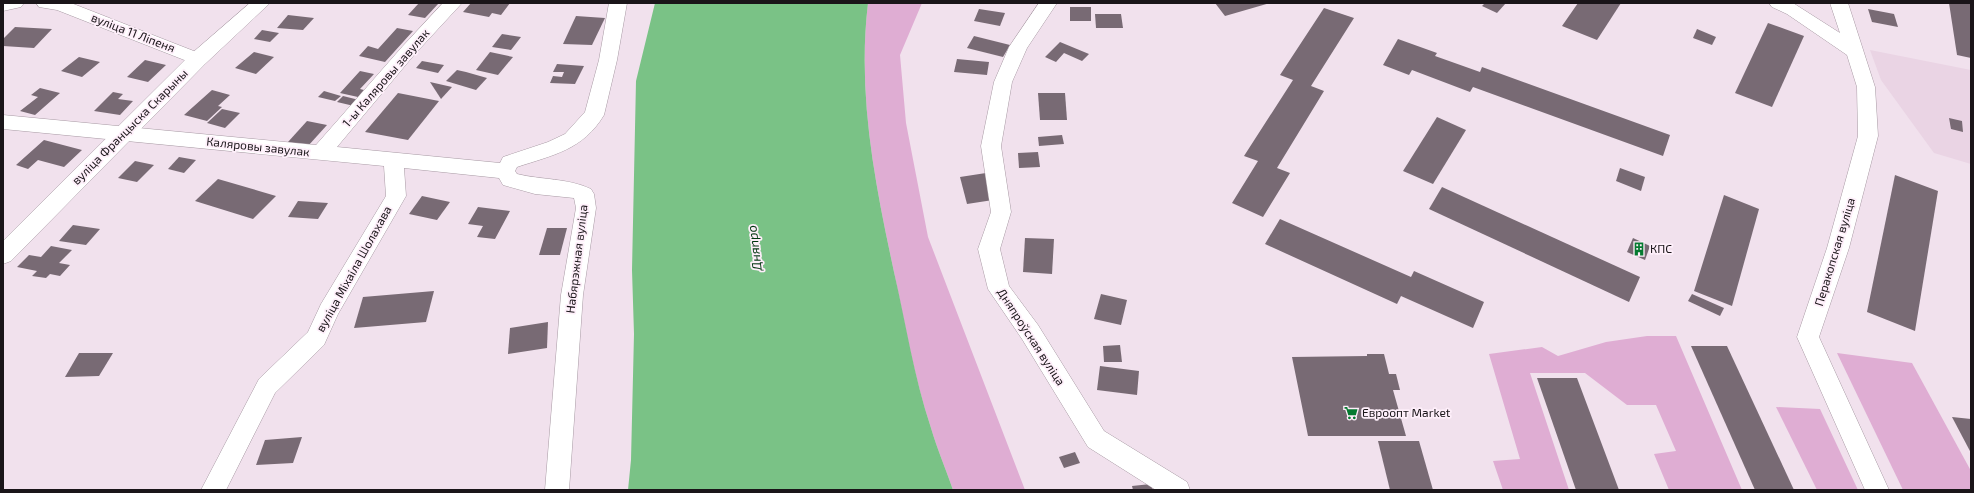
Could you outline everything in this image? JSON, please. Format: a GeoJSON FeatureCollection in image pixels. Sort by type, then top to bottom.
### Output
{"type":"FeatureCollection","features":[{"type":"Feature","properties":{"kind":"main road","name":"вуліца Францыска Скарыны"},"geometry":{"type":"LineString","coordinates":[[3,255],[198,59],[261,3]]}},
{"type":"Feature","properties":{"kind":"street"},"geometry":{"type":"LineString","coordinates":[[3,5],[15,3]]}},
{"type":"Feature","properties":{"kind":"street","name":"вуліца 11 Ліпеня"},"geometry":{"type":"LineString","coordinates":[[45,3],[60,5],[198,59]]}},
{"type":"Feature","properties":{"kind":"street","name":"1-ы Каляровы завулак"},"geometry":{"type":"LineString","coordinates":[[321,153],[408,51],[453,3]]}},
{"type":"Feature","properties":{"kind":"street"},"geometry":{"type":"LineString","coordinates":[[505,171],[510,162],[555,147],[572,139],[594,115],[608,60],[618,3]]}},
{"type":"Feature","properties":{"kind":"street","name":"Дняпроўская вуліца"},"geometry":{"type":"LineString","coordinates":[[1048,3],[1018,47],[1003,82],[991,146],[1001,212],[989,249],[999,290],[1030,332],[1096,439],[1178,490]]}},
{"type":"Feature","properties":{"kind":"street"},"geometry":{"type":"LineString","coordinates":[[1778,3],[1793,10],[1855,52]]}},
{"type":"Feature","properties":{"kind":"street","name":"Перакопская вуліца"},"geometry":{"type":"LineString","coordinates":[[1839,3],[1866,87],[1868,136],[1838,248],[1808,337],[1877,490]]}},
{"type":"Feature","properties":{"kind":"street","name":"Каляровы завулак"},"geometry":{"type":"LineString","coordinates":[[3,122],[505,171]]}},
{"type":"Feature","properties":{"kind":"street","name":"вуліца Міхаіла Шолахава"},"geometry":{"type":"LineString","coordinates":[[212,490],[267,386],[316,338],[329,310],[396,196],[394,160]]}},
{"type":"Feature","properties":{"kind":"street","name":"Набярэжная вуліца"},"geometry":{"type":"LineString","coordinates":[[505,171],[510,180],[535,186],[576,190],[584,194],[586,208],[572,295],[557,490]]}},
{"type":"Feature","properties":{"kind":"shaded area"},"geometry":{"type":"Polygon","coordinates":[[[868,3],[922,3],[900,55],[906,123],[928,237],[1025,490],[953,490],[933,436],[910,350],[880,205],[875,172],[866,105],[865,37],[868,3]]]}},
{"type":"Feature","properties":{"kind":"shaded area"},"geometry":{"type":"Polygon","coordinates":[[[1870,50],[1971,70],[1971,164],[1934,153],[1881,80],[1870,50]]]}},
{"type":"Feature","properties":{"kind":"shaded area"},"geometry":{"type":"Polygon","coordinates":[[[1647,336],[1676,336],[1742,490],[1669,490],[1654,454],[1676,451],[1656,405],[1627,405],[1585,373],[1530,373],[1569,490],[1503,490],[1493,461],[1520,459],[1489,354],[1542,347],[1558,356],[1606,342],[1647,336]]]}},
{"type":"Feature","properties":{"kind":"shaded area"},"geometry":{"type":"Polygon","coordinates":[[[1837,353],[1912,363],[1971,471],[1971,490],[1903,490],[1837,353]]]}},
{"type":"Feature","properties":{"kind":"shaded area"},"geometry":{"type":"Polygon","coordinates":[[[1776,407],[1820,409],[1858,490],[1817,490],[1776,407]]]}},
{"type":"Feature","properties":{"kind":"water","name":"Дняпро"},"geometry":{"type":"Polygon","coordinates":[[[655,3],[868,3],[865,37],[866,105],[880,205],[925,409],[933,436],[953,490],[628,490],[631,460],[634,334],[632,270],[636,81],[655,3]]]}},
{"type":"Feature","properties":{"kind":"building"},"geometry":{"type":"Polygon","coordinates":[[[419,3],[439,3],[425,18],[408,15],[419,3]]]}},
{"type":"Feature","properties":{"kind":"building"},"geometry":{"type":"Polygon","coordinates":[[[471,3],[510,3],[501,15],[492,13],[489,17],[463,12],[471,3]]]}},
{"type":"Feature","properties":{"kind":"building"},"geometry":{"type":"Polygon","coordinates":[[[1215,3],[1270,3],[1225,16],[1215,3]]]}},
{"type":"Feature","properties":{"kind":"building"},"geometry":{"type":"Polygon","coordinates":[[[1485,3],[1506,3],[1497,13],[1482,6],[1485,3]]]}},
{"type":"Feature","properties":{"kind":"building"},"geometry":{"type":"Polygon","coordinates":[[[1578,3],[1621,3],[1597,40],[1562,26],[1578,3]]]}},
{"type":"Feature","properties":{"kind":"building"},"geometry":{"type":"Polygon","coordinates":[[[1949,3],[1971,3],[1971,58],[1957,55],[1949,3]]]}},
{"type":"Feature","properties":{"kind":"building"},"geometry":{"type":"Polygon","coordinates":[[[1070,7],[1091,7],[1091,21],[1070,21],[1070,7]]]}},
{"type":"Feature","properties":{"kind":"building"},"geometry":{"type":"Polygon","coordinates":[[[1324,8],[1354,18],[1311,86],[1324,91],[1277,168],[1290,173],[1263,217],[1232,203],[1258,161],[1244,156],[1293,80],[1280,75],[1324,8]]]}},
{"type":"Feature","properties":{"kind":"building"},"geometry":{"type":"Polygon","coordinates":[[[979,9],[1005,13],[1000,26],[974,21],[979,9]]]}},
{"type":"Feature","properties":{"kind":"building"},"geometry":{"type":"Polygon","coordinates":[[[1868,9],[1894,14],[1898,27],[1872,22],[1868,9]]]}},
{"type":"Feature","properties":{"kind":"building"},"geometry":{"type":"Polygon","coordinates":[[[1095,14],[1121,14],[1123,28],[1096,28],[1095,14]]]}},
{"type":"Feature","properties":{"kind":"building"},"geometry":{"type":"Polygon","coordinates":[[[288,15],[314,18],[303,30],[277,28],[288,15]]]}},
{"type":"Feature","properties":{"kind":"building"},"geometry":{"type":"Polygon","coordinates":[[[576,16],[605,18],[592,45],[563,44],[576,16]]]}},
{"type":"Feature","properties":{"kind":"building"},"geometry":{"type":"Polygon","coordinates":[[[1768,23],[1804,36],[1772,107],[1735,93],[1768,23]]]}},
{"type":"Feature","properties":{"kind":"building"},"geometry":{"type":"Polygon","coordinates":[[[15,27],[52,29],[34,48],[3,46],[3,39],[15,27]]]}},
{"type":"Feature","properties":{"kind":"building"},"geometry":{"type":"Polygon","coordinates":[[[397,28],[413,31],[385,62],[359,56],[368,46],[378,49],[397,28]]]}},
{"type":"Feature","properties":{"kind":"building"},"geometry":{"type":"Polygon","coordinates":[[[1697,29],[1716,37],[1712,45],[1693,38],[1697,29]]]}},
{"type":"Feature","properties":{"kind":"building"},"geometry":{"type":"Polygon","coordinates":[[[262,30],[279,33],[270,42],[254,39],[262,30]]]}},
{"type":"Feature","properties":{"kind":"building"},"geometry":{"type":"Polygon","coordinates":[[[502,34],[521,37],[511,50],[492,47],[502,34]]]}},
{"type":"Feature","properties":{"kind":"building"},"geometry":{"type":"Polygon","coordinates":[[[974,36],[1010,45],[1003,57],[967,48],[974,36]]]}},
{"type":"Feature","properties":{"kind":"building"},"geometry":{"type":"Polygon","coordinates":[[[1398,39],[1437,53],[1435,56],[1480,72],[1482,67],[1670,135],[1663,156],[1473,87],[1470,92],[1412,70],[1409,75],[1383,65],[1398,39]]]}},
{"type":"Feature","properties":{"kind":"building"},"geometry":{"type":"Polygon","coordinates":[[[1060,42],[1089,54],[1082,61],[1064,53],[1056,62],[1045,57],[1060,42]]]}},
{"type":"Feature","properties":{"kind":"building"},"geometry":{"type":"Polygon","coordinates":[[[254,52],[274,57],[256,74],[235,68],[254,52]]]}},
{"type":"Feature","properties":{"kind":"building"},"geometry":{"type":"Polygon","coordinates":[[[490,52],[513,57],[498,75],[476,70],[490,52]]]}},
{"type":"Feature","properties":{"kind":"building"},"geometry":{"type":"Polygon","coordinates":[[[79,57],[100,62],[82,77],[61,71],[79,57]]]}},
{"type":"Feature","properties":{"kind":"building"},"geometry":{"type":"Polygon","coordinates":[[[957,59],[989,62],[987,75],[954,72],[957,59]]]}},
{"type":"Feature","properties":{"kind":"building"},"geometry":{"type":"Polygon","coordinates":[[[145,60],[166,65],[148,82],[127,77],[145,60]]]}},
{"type":"Feature","properties":{"kind":"building"},"geometry":{"type":"Polygon","coordinates":[[[422,61],[444,65],[438,73],[416,68],[422,61]]]}},
{"type":"Feature","properties":{"kind":"building"},"geometry":{"type":"Polygon","coordinates":[[[557,64],[584,66],[575,84],[550,83],[553,76],[562,77],[564,72],[553,72],[557,64]]]}},
{"type":"Feature","properties":{"kind":"building"},"geometry":{"type":"Polygon","coordinates":[[[457,70],[487,78],[476,90],[446,81],[457,70]]]}},
{"type":"Feature","properties":{"kind":"building"},"geometry":{"type":"Polygon","coordinates":[[[360,71],[374,74],[360,89],[364,90],[358,97],[340,93],[360,71]]]}},
{"type":"Feature","properties":{"kind":"building"},"geometry":{"type":"Polygon","coordinates":[[[430,82],[452,87],[441,99],[430,82]]]}},
{"type":"Feature","properties":{"kind":"building"},"geometry":{"type":"Polygon","coordinates":[[[40,88],[60,93],[35,115],[20,111],[38,97],[31,95],[40,88]]]}},
{"type":"Feature","properties":{"kind":"building"},"geometry":{"type":"Polygon","coordinates":[[[212,90],[230,95],[218,106],[222,107],[207,121],[184,115],[212,90]]]}},
{"type":"Feature","properties":{"kind":"building"},"geometry":{"type":"Polygon","coordinates":[[[324,91],[341,96],[335,101],[318,97],[324,91]]]}},
{"type":"Feature","properties":{"kind":"building"},"geometry":{"type":"Polygon","coordinates":[[[113,92],[123,94],[118,99],[133,101],[120,115],[94,111],[113,92]]]}},
{"type":"Feature","properties":{"kind":"building"},"geometry":{"type":"Polygon","coordinates":[[[398,93],[439,101],[408,140],[365,132],[398,93]]]}},
{"type":"Feature","properties":{"kind":"building"},"geometry":{"type":"Polygon","coordinates":[[[1038,93],[1065,93],[1067,120],[1040,120],[1038,93]]]}},
{"type":"Feature","properties":{"kind":"building"},"geometry":{"type":"Polygon","coordinates":[[[343,96],[359,100],[354,106],[337,102],[343,96]]]}},
{"type":"Feature","properties":{"kind":"building"},"geometry":{"type":"Polygon","coordinates":[[[222,109],[240,113],[225,128],[207,123],[222,109]]]}},
{"type":"Feature","properties":{"kind":"building"},"geometry":{"type":"Polygon","coordinates":[[[1437,117],[1466,130],[1433,184],[1403,171],[1437,117]]]}},
{"type":"Feature","properties":{"kind":"building"},"geometry":{"type":"Polygon","coordinates":[[[1949,118],[1962,121],[1963,132],[1951,129],[1949,118]]]}},
{"type":"Feature","properties":{"kind":"building"},"geometry":{"type":"Polygon","coordinates":[[[307,121],[327,125],[308,146],[288,142],[307,121]]]}},
{"type":"Feature","properties":{"kind":"building"},"geometry":{"type":"Polygon","coordinates":[[[1062,135],[1064,144],[1039,146],[1038,137],[1062,135]]]}},
{"type":"Feature","properties":{"kind":"building"},"geometry":{"type":"Polygon","coordinates":[[[44,140],[82,150],[64,167],[38,160],[28,169],[16,165],[44,140]]]}},
{"type":"Feature","properties":{"kind":"building"},"geometry":{"type":"Polygon","coordinates":[[[1038,152],[1040,167],[1019,168],[1018,153],[1038,152]]]}},
{"type":"Feature","properties":{"kind":"building"},"geometry":{"type":"Polygon","coordinates":[[[179,157],[196,160],[184,173],[168,169],[179,157]]]}},
{"type":"Feature","properties":{"kind":"building"},"geometry":{"type":"Polygon","coordinates":[[[135,161],[154,165],[137,182],[118,178],[135,161]]]}},
{"type":"Feature","properties":{"kind":"building"},"geometry":{"type":"Polygon","coordinates":[[[1620,168],[1645,177],[1641,191],[1616,181],[1620,168]]]}},
{"type":"Feature","properties":{"kind":"building"},"geometry":{"type":"Polygon","coordinates":[[[986,173],[993,200],[967,204],[960,177],[986,173]]]}},
{"type":"Feature","properties":{"kind":"building"},"geometry":{"type":"Polygon","coordinates":[[[1895,175],[1938,191],[1915,331],[1867,312],[1895,175]]]}},
{"type":"Feature","properties":{"kind":"building"},"geometry":{"type":"Polygon","coordinates":[[[218,179],[276,196],[253,219],[195,201],[218,179]]]}},
{"type":"Feature","properties":{"kind":"building"},"geometry":{"type":"Polygon","coordinates":[[[1442,187],[1640,277],[1629,302],[1429,209],[1442,187]]]}},
{"type":"Feature","properties":{"kind":"building"},"geometry":{"type":"Polygon","coordinates":[[[1724,195],[1759,209],[1732,306],[1694,291],[1724,195]]]}},
{"type":"Feature","properties":{"kind":"building"},"geometry":{"type":"Polygon","coordinates":[[[422,196],[450,202],[437,220],[409,214],[422,196]]]}},
{"type":"Feature","properties":{"kind":"building"},"geometry":{"type":"Polygon","coordinates":[[[298,201],[328,203],[318,219],[288,217],[298,201]]]}},
{"type":"Feature","properties":{"kind":"building"},"geometry":{"type":"Polygon","coordinates":[[[478,207],[510,211],[495,239],[477,237],[483,226],[468,224],[478,207]]]}},
{"type":"Feature","properties":{"kind":"building"},"geometry":{"type":"Polygon","coordinates":[[[1280,219],[1411,277],[1414,271],[1484,302],[1473,328],[1401,296],[1397,304],[1265,244],[1280,219]]]}},
{"type":"Feature","properties":{"kind":"building"},"geometry":{"type":"Polygon","coordinates":[[[73,225],[100,229],[86,245],[59,241],[73,225]]]}},
{"type":"Feature","properties":{"kind":"building"},"geometry":{"type":"Polygon","coordinates":[[[547,228],[567,228],[560,255],[539,255],[547,228]]]}},
{"type":"Feature","properties":{"kind":"building"},"geometry":{"type":"Polygon","coordinates":[[[1025,238],[1054,239],[1052,274],[1023,272],[1025,238]]]}},
{"type":"Feature","properties":{"kind":"building","name":"КПС"},"geometry":{"type":"Polygon","coordinates":[[[1633,238],[1650,246],[1645,260],[1627,252],[1633,238]]]}},
{"type":"Feature","properties":{"kind":"building"},"geometry":{"type":"Polygon","coordinates":[[[51,246],[72,250],[59,263],[70,265],[60,276],[50,274],[46,278],[32,276],[37,271],[17,267],[29,255],[41,257],[51,246]]]}},
{"type":"Feature","properties":{"kind":"building"},"geometry":{"type":"Polygon","coordinates":[[[434,291],[426,322],[354,328],[363,297],[434,291]]]}},
{"type":"Feature","properties":{"kind":"building"},"geometry":{"type":"Polygon","coordinates":[[[1101,294],[1127,300],[1121,325],[1094,319],[1101,294]]]}},
{"type":"Feature","properties":{"kind":"building"},"geometry":{"type":"Polygon","coordinates":[[[1692,294],[1724,308],[1720,316],[1688,301],[1692,294]]]}},
{"type":"Feature","properties":{"kind":"building"},"geometry":{"type":"Polygon","coordinates":[[[548,322],[547,348],[508,354],[510,328],[548,322]]]}},
{"type":"Feature","properties":{"kind":"building"},"geometry":{"type":"Polygon","coordinates":[[[1120,345],[1122,362],[1104,362],[1103,346],[1120,345]]]}},
{"type":"Feature","properties":{"kind":"building"},"geometry":{"type":"Polygon","coordinates":[[[1691,346],[1727,346],[1794,490],[1755,490],[1691,346]]]}},
{"type":"Feature","properties":{"kind":"building"},"geometry":{"type":"Polygon","coordinates":[[[79,353],[113,353],[99,376],[65,377],[79,353]]]}},
{"type":"Feature","properties":{"kind":"building","name":"Евроопт Market"},"geometry":{"type":"Polygon","coordinates":[[[1367,354],[1384,354],[1389,374],[1396,374],[1400,390],[1393,390],[1406,436],[1308,436],[1292,357],[1367,356],[1367,354]]]}},
{"type":"Feature","properties":{"kind":"building"},"geometry":{"type":"Polygon","coordinates":[[[1100,366],[1139,371],[1137,395],[1097,390],[1100,366]]]}},
{"type":"Feature","properties":{"kind":"building"},"geometry":{"type":"Polygon","coordinates":[[[1537,378],[1577,378],[1619,490],[1576,490],[1537,378]]]}},
{"type":"Feature","properties":{"kind":"building"},"geometry":{"type":"Polygon","coordinates":[[[1952,417],[1971,419],[1971,453],[1952,417]]]}},
{"type":"Feature","properties":{"kind":"building"},"geometry":{"type":"Polygon","coordinates":[[[302,437],[293,463],[256,465],[265,440],[302,437]]]}},
{"type":"Feature","properties":{"kind":"building"},"geometry":{"type":"Polygon","coordinates":[[[1378,441],[1419,441],[1433,490],[1390,490],[1378,441]]]}},
{"type":"Feature","properties":{"kind":"building"},"geometry":{"type":"Polygon","coordinates":[[[1075,452],[1080,463],[1064,468],[1059,457],[1075,452]]]}},
{"type":"Feature","properties":{"kind":"building"},"geometry":{"type":"Polygon","coordinates":[[[1151,484],[1153,490],[1133,490],[1132,486],[1151,484]]]}},
{"type":"Feature","properties":{"kind":"place","name":"КПС"},"geometry":{"type":"Point","coordinates":[1639,249]}},
{"type":"Feature","properties":{"kind":"place","name":"Евроопт Market"},"geometry":{"type":"Point","coordinates":[1351,413]}}]}
